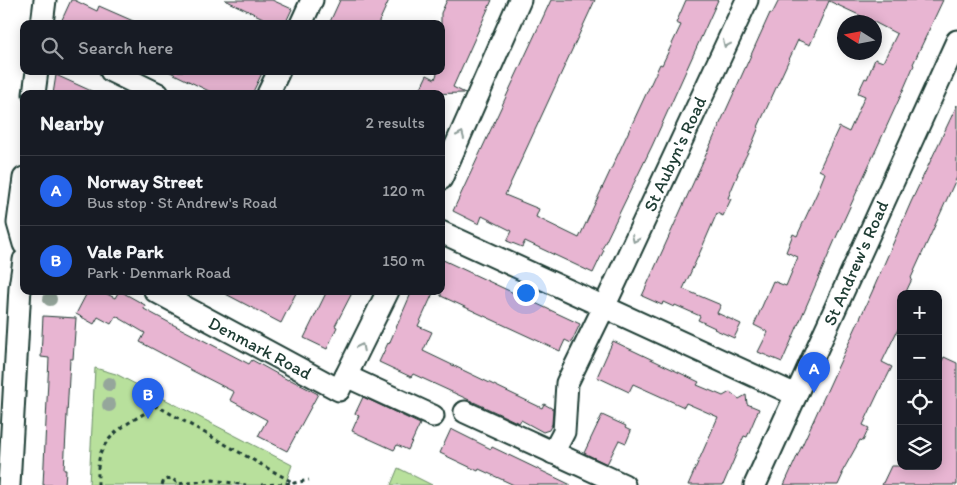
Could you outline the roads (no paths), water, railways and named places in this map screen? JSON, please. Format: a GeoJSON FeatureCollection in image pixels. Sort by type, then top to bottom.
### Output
{"type":"FeatureCollection","features":[{"type":"Feature","properties":{"kind":"street"},"geometry":{"type":"LineString","coordinates":[[42,20],[45,0]]}},
{"type":"Feature","properties":{"kind":"street"},"geometry":{"type":"LineString","coordinates":[[445,170],[520,0]]}},
{"type":"Feature","properties":{"kind":"street","name":"St Aubyn's Road"},"geometry":{"type":"LineString","coordinates":[[553,453],[564,432],[567,383],[747,0]]}},
{"type":"Feature","properties":{"kind":"street"},"geometry":{"type":"LineString","coordinates":[[303,20],[311,1]]}},
{"type":"Feature","properties":{"kind":"street","name":"St Andrew's Road"},"geometry":{"type":"LineString","coordinates":[[755,485],[957,41]]}},
{"type":"Feature","properties":{"kind":"street"},"geometry":{"type":"LineString","coordinates":[[34,90],[36,75]]}},
{"type":"Feature","properties":{"kind":"street"},"geometry":{"type":"LineString","coordinates":[[119,75],[150,90]]}},
{"type":"Feature","properties":{"kind":"street"},"geometry":{"type":"LineString","coordinates":[[270,90],[277,75]]}},
{"type":"Feature","properties":{"kind":"street"},"geometry":{"type":"LineString","coordinates":[[20,209],[18,224],[20,231]]}},
{"type":"Feature","properties":{"kind":"street"},"geometry":{"type":"LineString","coordinates":[[445,234],[796,395]]}},
{"type":"Feature","properties":{"kind":"street"},"geometry":{"type":"LineString","coordinates":[[8,485],[20,287]]}},
{"type":"Feature","properties":{"kind":"street","name":"Denmark Road"},"geometry":{"type":"LineString","coordinates":[[163,295],[342,383],[433,416]]}},
{"type":"Feature","properties":{"kind":"street"},"geometry":{"type":"LineString","coordinates":[[342,383],[386,295]]}},
{"type":"Feature","properties":{"kind":"street"},"geometry":{"type":"LineString","coordinates":[[465,412],[624,485]]}},
{"type":"Feature","properties":{"kind":"place","name":"Norway Street"},"geometry":{"type":"Point","coordinates":[814,393]}},
{"type":"Feature","properties":{"kind":"place","name":"Vale Park"},"geometry":{"type":"Point","coordinates":[148,419]}}]}
